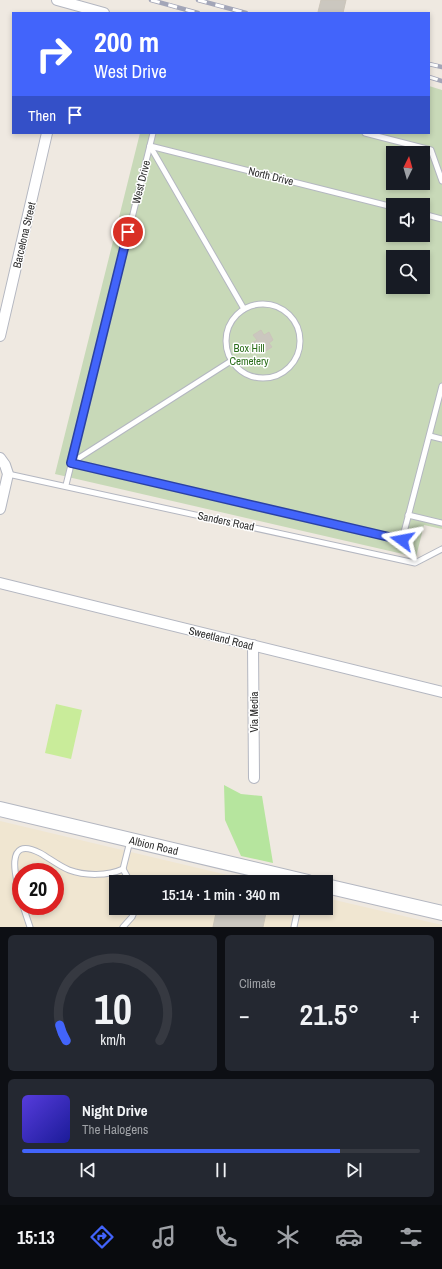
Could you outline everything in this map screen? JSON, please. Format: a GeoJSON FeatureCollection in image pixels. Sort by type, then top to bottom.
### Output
{"type":"FeatureCollection","features":[{"type":"Feature","properties":{"kind":"street"},"geometry":{"type":"LineString","coordinates":[[57,0],[76,9],[97,12]]}},
{"type":"Feature","properties":{"kind":"street","name":"Barcelona Street"},"geometry":{"type":"LineString","coordinates":[[0,336],[47,134]]}},
{"type":"Feature","properties":{"kind":"street"},"geometry":{"type":"LineString","coordinates":[[0,458],[5,465],[8,474],[0,510]]}},
{"type":"Feature","properties":{"kind":"street","name":"Sweetland Road"},"geometry":{"type":"LineString","coordinates":[[0,583],[442,692]]}},
{"type":"Feature","properties":{"kind":"street","name":"Via Media"},"geometry":{"type":"LineString","coordinates":[[253,645],[254,778]]}},
{"type":"Feature","properties":{"kind":"street","name":"Albion Road"},"geometry":{"type":"LineString","coordinates":[[0,809],[275,875]]}},
{"type":"Feature","properties":{"kind":"street"},"geometry":{"type":"LineString","coordinates":[[333,888],[442,914]]}},
{"type":"Feature","properties":{"kind":"lane","name":"West Drive"},"geometry":{"type":"LineString","coordinates":[[66,485],[153,134]]}},
{"type":"Feature","properties":{"kind":"lane"},"geometry":{"type":"LineString","coordinates":[[369,134],[431,150],[442,181]]}},
{"type":"Feature","properties":{"kind":"lane","name":"North Drive"},"geometry":{"type":"LineString","coordinates":[[150,146],[386,204]]}},
{"type":"Feature","properties":{"kind":"lane"},"geometry":{"type":"LineString","coordinates":[[150,146],[244,309]]}},
{"type":"Feature","properties":{"kind":"lane"},"geometry":{"type":"LineString","coordinates":[[430,216],[442,219]]}},
{"type":"Feature","properties":{"kind":"lane"},"geometry":{"type":"LineString","coordinates":[[256,305],[268,305],[286,312],[294,320],[300,337],[300,346],[293,364],[284,372],[273,377],[262,378],[250,376],[239,370],[231,361],[227,350],[227,331],[235,317],[244,309],[256,305]]}},
{"type":"Feature","properties":{"kind":"lane"},"geometry":{"type":"LineString","coordinates":[[71,463],[231,361]]}},
{"type":"Feature","properties":{"kind":"lane"},"geometry":{"type":"LineString","coordinates":[[71,463],[402,540],[442,386]]}},
{"type":"Feature","properties":{"kind":"lane"},"geometry":{"type":"LineString","coordinates":[[430,436],[442,439]]}},
{"type":"Feature","properties":{"kind":"lane","name":"Sanders Road"},"geometry":{"type":"LineString","coordinates":[[8,474],[66,485],[415,563],[442,549]]}},
{"type":"Feature","properties":{"kind":"lane"},"geometry":{"type":"LineString","coordinates":[[408,515],[442,524]]}},
{"type":"Feature","properties":{"kind":"lane"},"geometry":{"type":"LineString","coordinates":[[126,875],[123,869],[130,840]]}},
{"type":"Feature","properties":{"kind":"lane"},"geometry":{"type":"LineString","coordinates":[[14,863],[17,853],[23,849],[38,852],[57,863]]}},
{"type":"Feature","properties":{"kind":"lane"},"geometry":{"type":"LineString","coordinates":[[64,867],[80,873],[114,873],[123,869]]}},
{"type":"Feature","properties":{"kind":"lane"},"geometry":{"type":"LineString","coordinates":[[26,915],[30,927]]}},
{"type":"Feature","properties":{"kind":"lane"},"geometry":{"type":"LineString","coordinates":[[123,927],[133,915]]}},
{"type":"Feature","properties":{"kind":"lane"},"geometry":{"type":"LineString","coordinates":[[294,927],[297,915]]}},
{"type":"Feature","properties":{"kind":"shaded area"},"geometry":{"type":"Polygon","coordinates":[[[0,821],[228,875],[109,875],[109,915],[333,915],[333,900],[442,925],[442,927],[0,927],[0,821]]]}},
{"type":"Feature","properties":{"kind":"green space","name":"Box Hill Cemetery"},"geometry":{"type":"Polygon","coordinates":[[[430,86],[442,90],[442,529],[424,525],[416,557],[55,474],[140,134],[430,134],[430,86]]]}},
{"type":"Feature","properties":{"kind":"green space"},"geometry":{"type":"Polygon","coordinates":[[[56,704],[82,710],[71,759],[45,753],[56,704]]]}},
{"type":"Feature","properties":{"kind":"green space"},"geometry":{"type":"Polygon","coordinates":[[[224,785],[241,794],[262,796],[273,863],[241,856],[225,820],[224,785]]]}},
{"type":"Feature","properties":{"kind":"building"},"geometry":{"type":"Polygon","coordinates":[[[321,0],[346,0],[343,12],[318,12],[321,0]]]}},
{"type":"Feature","properties":{"kind":"building"},"geometry":{"type":"Polygon","coordinates":[[[261,330],[264,335],[269,332],[273,340],[269,343],[272,347],[264,352],[261,347],[257,350],[252,343],[257,340],[253,335],[261,330]]]}},
{"type":"Feature","properties":{"kind":"building"},"geometry":{"type":"Polygon","coordinates":[[[216,915],[266,915],[263,927],[213,927],[216,915]]]}},
{"type":"Feature","properties":{"kind":"railway"},"geometry":{"type":"LineString","coordinates":[[151,0],[194,12]]}},
{"type":"Feature","properties":{"kind":"railway"},"geometry":{"type":"LineString","coordinates":[[198,0],[242,12]]}},
{"type":"Feature","properties":{"kind":"railway"},"geometry":{"type":"LineString","coordinates":[[430,64],[442,67]]}},
{"type":"Feature","properties":{"kind":"railway"},"geometry":{"type":"LineString","coordinates":[[430,77],[442,81]]}},
{"type":"Feature","properties":{"kind":"route"},"geometry":{"type":"LineString","coordinates":[[128,232],[71,463],[402,540]]}}]}
